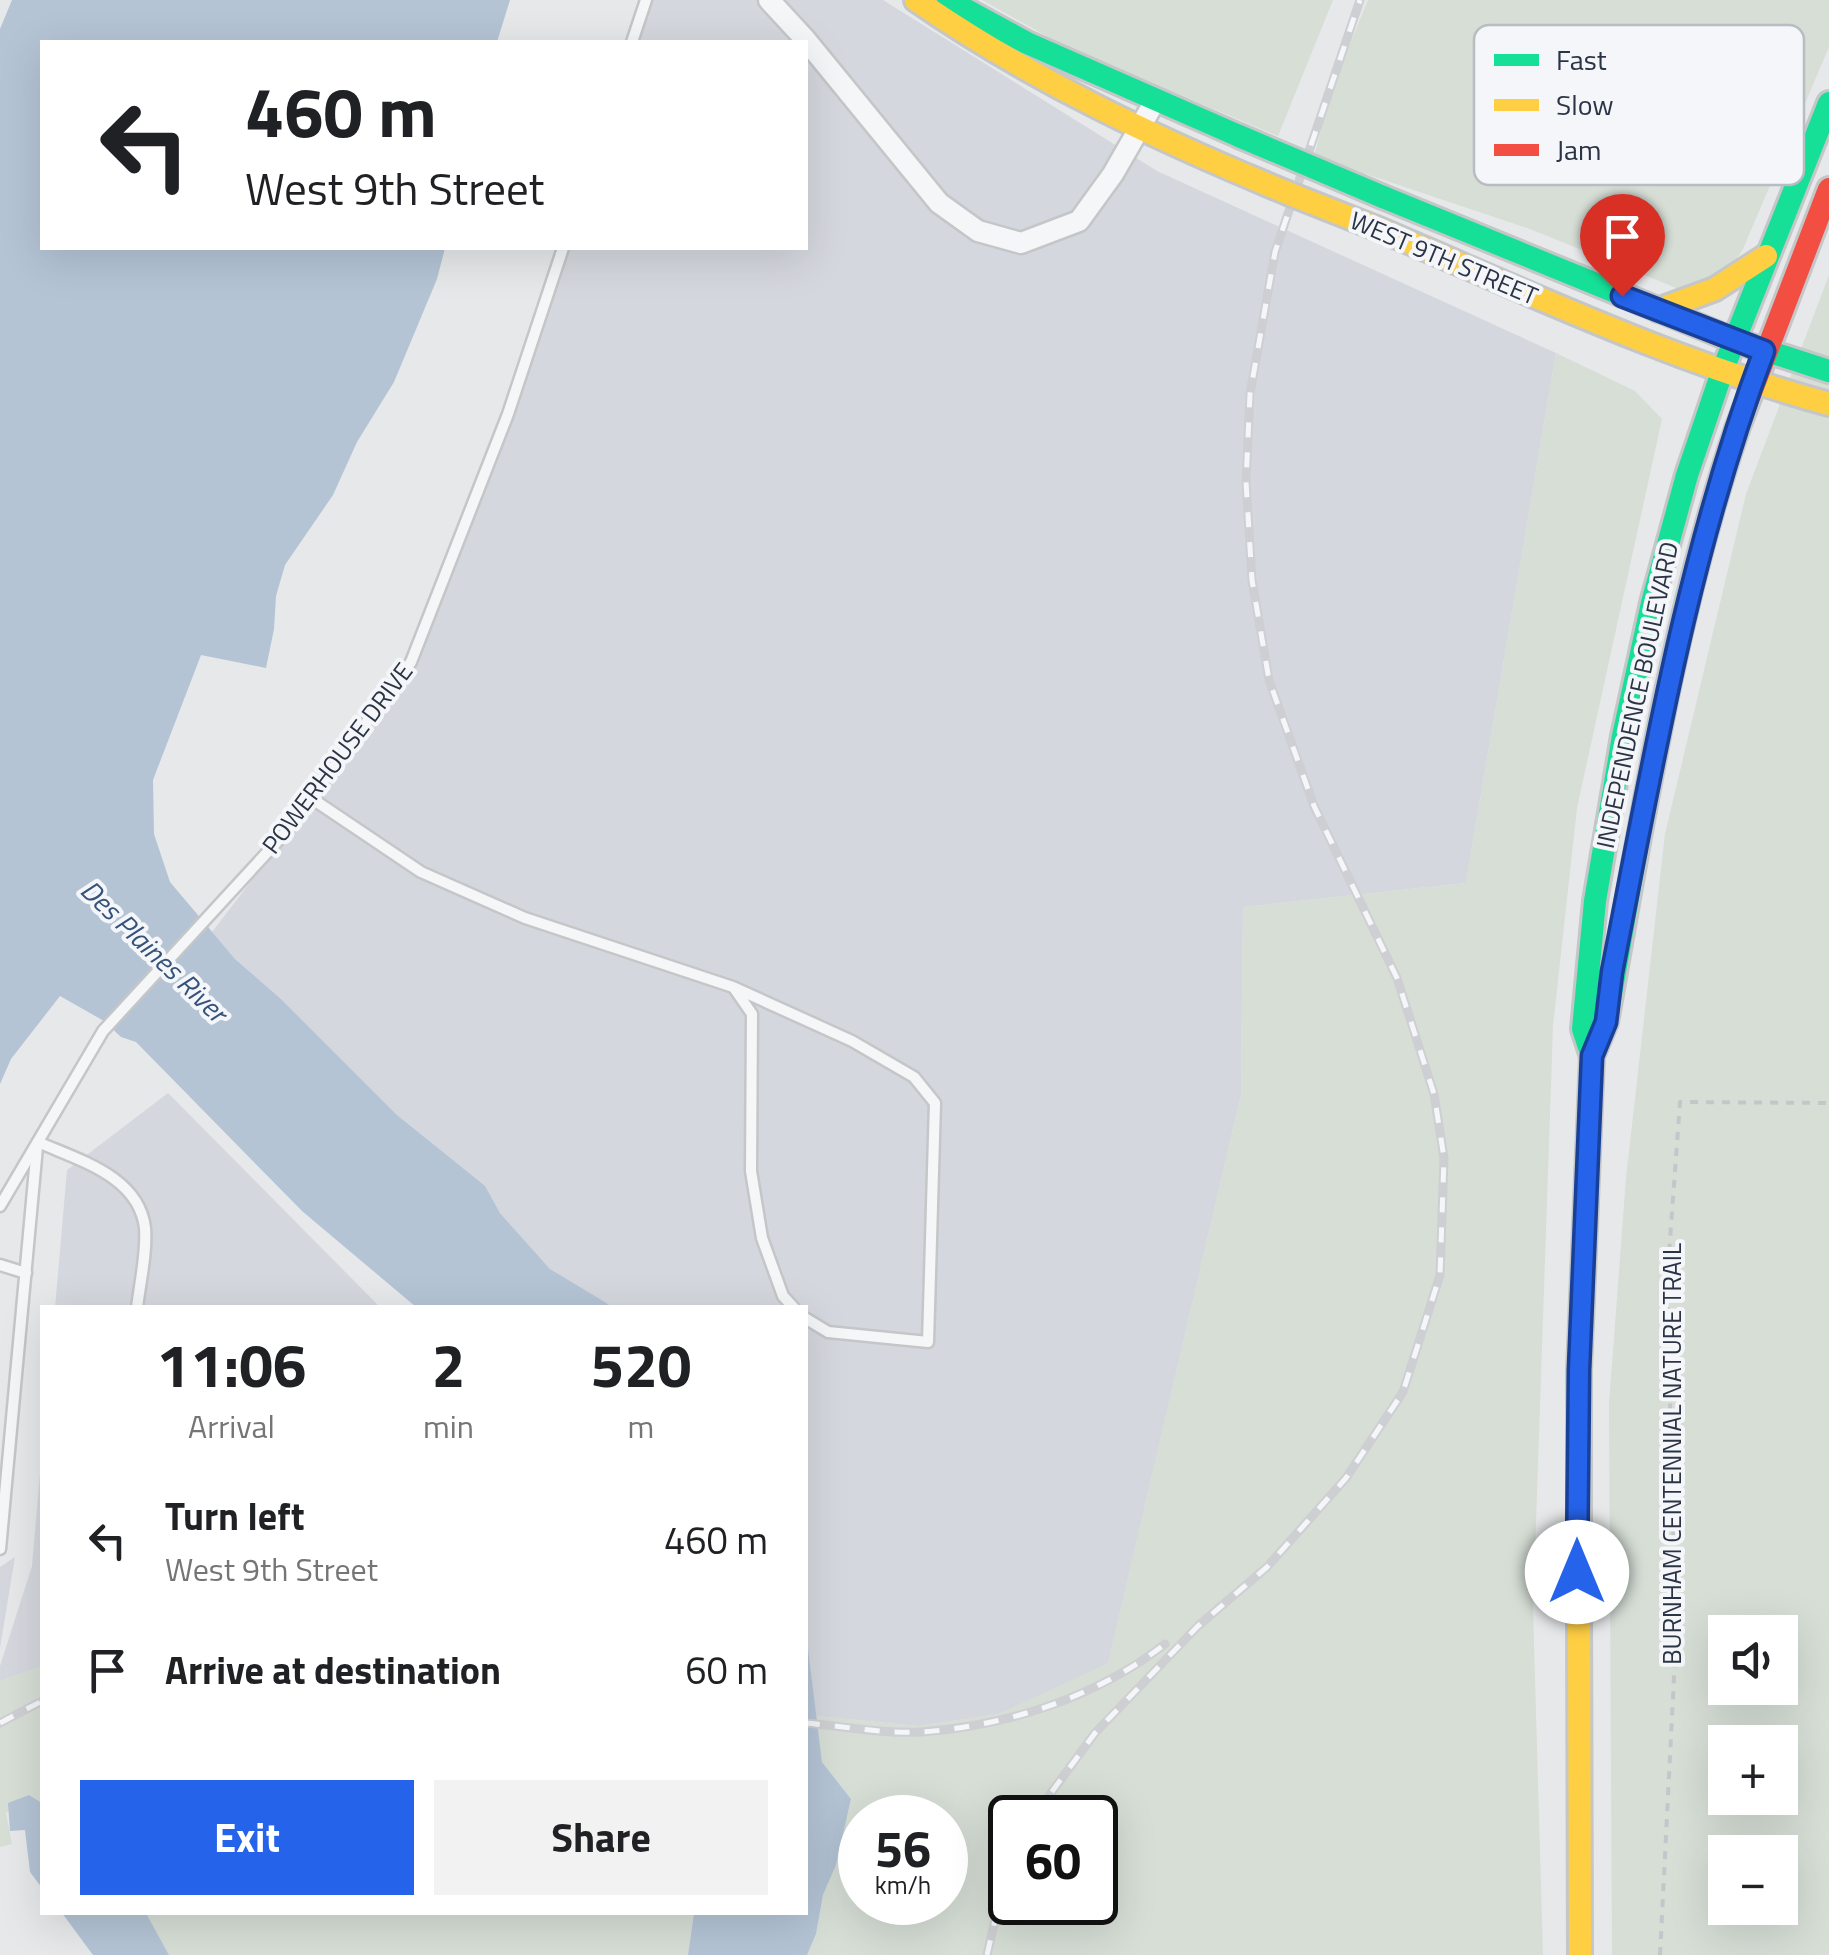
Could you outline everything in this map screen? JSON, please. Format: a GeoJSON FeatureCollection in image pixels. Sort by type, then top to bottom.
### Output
{"type":"FeatureCollection","features":[{"type":"Feature","properties":{"kind":"main road","name":"WEST 9TH STREET"},"geometry":{"type":"LineString","coordinates":[[916,0],[962,33],[1138,129],[1230,170],[1722,372],[1829,404]]}},
{"type":"Feature","properties":{"kind":"main road","name":"WEST 9TH STREET"},"geometry":{"type":"LineString","coordinates":[[948,0],[1026,44],[1238,136],[1733,340],[1829,371]]}},
{"type":"Feature","properties":{"kind":"main road","name":"INDEPENDENCE BOULEVARD"},"geometry":{"type":"LineString","coordinates":[[1804,164],[1829,103]]}},
{"type":"Feature","properties":{"kind":"main road","name":"INDEPENDENCE BOULEVARD"},"geometry":{"type":"LineString","coordinates":[[1592,1056],[1582,1029],[1584,996],[1622,736],[1669,539],[1733,340],[1795,185]]}},
{"type":"Feature","properties":{"kind":"main road","name":"INDEPENDENCE BOULEVARD"},"geometry":{"type":"LineString","coordinates":[[1580,1955],[1579,1370],[1592,1056],[1606,1022],[1612,972],[1679,631],[1708,514],[1752,383],[1829,189]]}},
{"type":"Feature","properties":{"kind":"main road"},"geometry":{"type":"LineString","coordinates":[[1658,310],[1688,304],[1712,293],[1766,256]]}},
{"type":"Feature","properties":{"kind":"street"},"geometry":{"type":"LineString","coordinates":[[769,0],[807,40]]}},
{"type":"Feature","properties":{"kind":"street"},"geometry":{"type":"LineString","coordinates":[[808,42],[939,203],[978,231],[1021,242],[1080,221],[1113,174],[1155,101]]}},
{"type":"Feature","properties":{"kind":"lane"},"geometry":{"type":"LineString","coordinates":[[633,40],[646,0]]}},
{"type":"Feature","properties":{"kind":"lane","name":"POWERHOUSE DRIVE"},"geometry":{"type":"LineString","coordinates":[[0,1206],[103,1031],[286,833],[411,662],[508,414],[562,250]]}},
{"type":"Feature","properties":{"kind":"lane"},"geometry":{"type":"LineString","coordinates":[[311,798],[421,872],[526,918],[733,987],[852,1041],[914,1076],[935,1103],[928,1342],[828,1332],[808,1320]]}},
{"type":"Feature","properties":{"kind":"lane"},"geometry":{"type":"LineString","coordinates":[[733,987],[752,1014],[751,1171],[762,1238],[782,1296],[791,1305]]}},
{"type":"Feature","properties":{"kind":"lane"},"geometry":{"type":"LineString","coordinates":[[0,1549],[38,1142],[107,1173],[128,1190],[145,1229],[137,1305]]}},
{"type":"Feature","properties":{"kind":"lane"},"geometry":{"type":"LineString","coordinates":[[0,1266],[26,1274]]}},
{"type":"Feature","properties":{"kind":"path","name":"BURNHAM CENTENNIAL NATURE TRAIL"},"geometry":{"type":"LineString","coordinates":[[1660,1955],[1676,1638],[1668,1281],[1680,1102],[1829,1103]]}},
{"type":"Feature","properties":{"kind":"shaded area"},"geometry":{"type":"Polygon","coordinates":[[[645,0],[883,0],[1157,171],[1556,353],[1466,883],[1243,907],[1241,1095],[1108,1664],[999,1714],[918,1726],[816,1716],[808,1649],[808,1305],[610,1305],[581,1289],[550,1269],[500,1213],[484,1186],[397,1115],[281,999],[235,959],[212,932],[418,664],[560,250],[808,250],[808,40],[632,40],[645,0]]]}},
{"type":"Feature","properties":{"kind":"shaded area"},"geometry":{"type":"Polygon","coordinates":[[[982,0],[1333,0],[1278,136],[1064,46],[982,0]]]}},
{"type":"Feature","properties":{"kind":"shaded area"},"geometry":{"type":"Polygon","coordinates":[[[1368,0],[1829,0],[1829,47],[1804,106],[1804,25],[1474,25],[1474,185],[1770,185],[1743,249],[1723,280],[1679,289],[1530,229],[1345,167],[1315,153],[1331,90],[1368,0]]]}},
{"type":"Feature","properties":{"kind":"shaded area"},"geometry":{"type":"Polygon","coordinates":[[[1829,275],[1829,1955],[1612,1955],[1609,1404],[1626,1178],[1665,834],[1746,494],[1829,275]]]}},
{"type":"Feature","properties":{"kind":"shaded area"},"geometry":{"type":"Polygon","coordinates":[[[1556,353],[1635,391],[1662,419],[1577,808],[1553,1026],[1533,1610],[1543,1955],[807,1955],[838,1856],[838,1925],[968,1925],[968,1795],[848,1795],[822,1762],[816,1716],[917,1726],[999,1714],[1108,1663],[1241,1095],[1243,907],[1466,883],[1556,353]]]}},
{"type":"Feature","properties":{"kind":"shaded area"},"geometry":{"type":"Polygon","coordinates":[[[168,1093],[378,1305],[55,1305],[67,1170],[168,1093]]]}},
{"type":"Feature","properties":{"kind":"shaded area"},"geometry":{"type":"Polygon","coordinates":[[[40,1474],[40,1667],[0,1681],[0,1666],[32,1566],[40,1474]]]}},
{"type":"Feature","properties":{"kind":"shaded area"},"geometry":{"type":"Polygon","coordinates":[[[15,1557],[0,1648],[0,1567],[15,1557]]]}},
{"type":"Feature","properties":{"kind":"shaded area"},"geometry":{"type":"Polygon","coordinates":[[[40,1667],[40,1802],[29,1795],[6,1813],[12,1844],[0,1847],[0,1681],[40,1667]]]}},
{"type":"Feature","properties":{"kind":"shaded area"},"geometry":{"type":"Polygon","coordinates":[[[147,1915],[694,1915],[688,1955],[169,1955],[147,1915]]]}},
{"type":"Feature","properties":{"kind":"water","name":"Des Plaines River"},"geometry":{"type":"Polygon","coordinates":[[[12,0],[510,0],[498,40],[40,40],[40,250],[444,250],[437,279],[394,382],[357,442],[333,495],[285,565],[276,596],[266,668],[201,655],[153,780],[154,834],[170,882],[235,959],[281,999],[397,1115],[485,1186],[500,1213],[550,1269],[610,1305],[414,1305],[302,1211],[136,1042],[121,1037],[104,1021],[60,996],[11,1059],[0,1084],[0,29],[12,0]]]}},
{"type":"Feature","properties":{"kind":"water"},"geometry":{"type":"Polygon","coordinates":[[[808,1648],[822,1762],[848,1795],[838,1795],[838,1856],[807,1955],[688,1955],[694,1915],[808,1915],[808,1648]]]}},
{"type":"Feature","properties":{"kind":"water"},"geometry":{"type":"Polygon","coordinates":[[[29,1795],[40,1802],[40,1885],[30,1872],[25,1830],[10,1831],[8,1803],[29,1795]]]}},
{"type":"Feature","properties":{"kind":"water"},"geometry":{"type":"Polygon","coordinates":[[[63,1915],[147,1915],[169,1955],[93,1955],[63,1915]]]}},
{"type":"Feature","properties":{"kind":"railway"},"geometry":{"type":"LineString","coordinates":[[1049,1795],[1095,1733],[1198,1626],[1267,1567],[1346,1478],[1403,1392],[1440,1275],[1444,1158],[1434,1094],[1397,978],[1314,806],[1269,680],[1252,580],[1246,482],[1250,394],[1275,252],[1360,0]]}},
{"type":"Feature","properties":{"kind":"railway"},"geometry":{"type":"LineString","coordinates":[[808,1723],[921,1732],[986,1723],[1081,1694],[1139,1663],[1165,1644]]}},
{"type":"Feature","properties":{"kind":"railway"},"geometry":{"type":"LineString","coordinates":[[0,1723],[40,1702]]}},
{"type":"Feature","properties":{"kind":"railway"},"geometry":{"type":"LineString","coordinates":[[987,1955],[994,1925]]}},
{"type":"Feature","properties":{"kind":"traffic: fast"},"geometry":{"type":"LineString","coordinates":[[948,0],[1027,43],[1239,136]]}},
{"type":"Feature","properties":{"kind":"traffic: fast"},"geometry":{"type":"LineString","coordinates":[[1804,166],[1829,103]]}},
{"type":"Feature","properties":{"kind":"traffic: fast"},"geometry":{"type":"LineString","coordinates":[[1239,136],[1383,197]]}},
{"type":"Feature","properties":{"kind":"traffic: fast"},"geometry":{"type":"LineString","coordinates":[[1592,1056],[1583,1029],[1595,901],[1623,736],[1652,603],[1687,475],[1722,372],[1796,185]]}},
{"type":"Feature","properties":{"kind":"traffic: fast"},"geometry":{"type":"LineString","coordinates":[[1383,197],[1733,340],[1829,371]]}},
{"type":"Feature","properties":{"kind":"traffic: fast"},"geometry":{"type":"LineString","coordinates":[[1585,1226],[1592,1056],[1606,1022],[1676,649],[1737,429]]}},
{"type":"Feature","properties":{"kind":"traffic: slow"},"geometry":{"type":"LineString","coordinates":[[916,0],[1051,83],[1290,194]]}},
{"type":"Feature","properties":{"kind":"traffic: slow"},"geometry":{"type":"LineString","coordinates":[[1290,194],[1376,228]]}},
{"type":"Feature","properties":{"kind":"traffic: slow"},"geometry":{"type":"LineString","coordinates":[[1376,228],[1656,346],[1829,404]]}},
{"type":"Feature","properties":{"kind":"traffic: slow"},"geometry":{"type":"LineString","coordinates":[[1658,310],[1715,289],[1766,256]]}},
{"type":"Feature","properties":{"kind":"traffic: slow"},"geometry":{"type":"LineString","coordinates":[[1579,1603],[1580,1955]]}},
{"type":"Feature","properties":{"kind":"traffic: jam"},"geometry":{"type":"LineString","coordinates":[[1737,429],[1829,189]]}},
{"type":"Feature","properties":{"kind":"traffic: jam"},"geometry":{"type":"LineString","coordinates":[[1579,1603],[1579,1370],[1585,1226]]}},
{"type":"Feature","properties":{"kind":"route"},"geometry":{"type":"LineString","coordinates":[[1577,1572],[1579,1370],[1592,1056],[1606,1022],[1612,972],[1679,631],[1708,514],[1764,351],[1622,296]]}}]}
